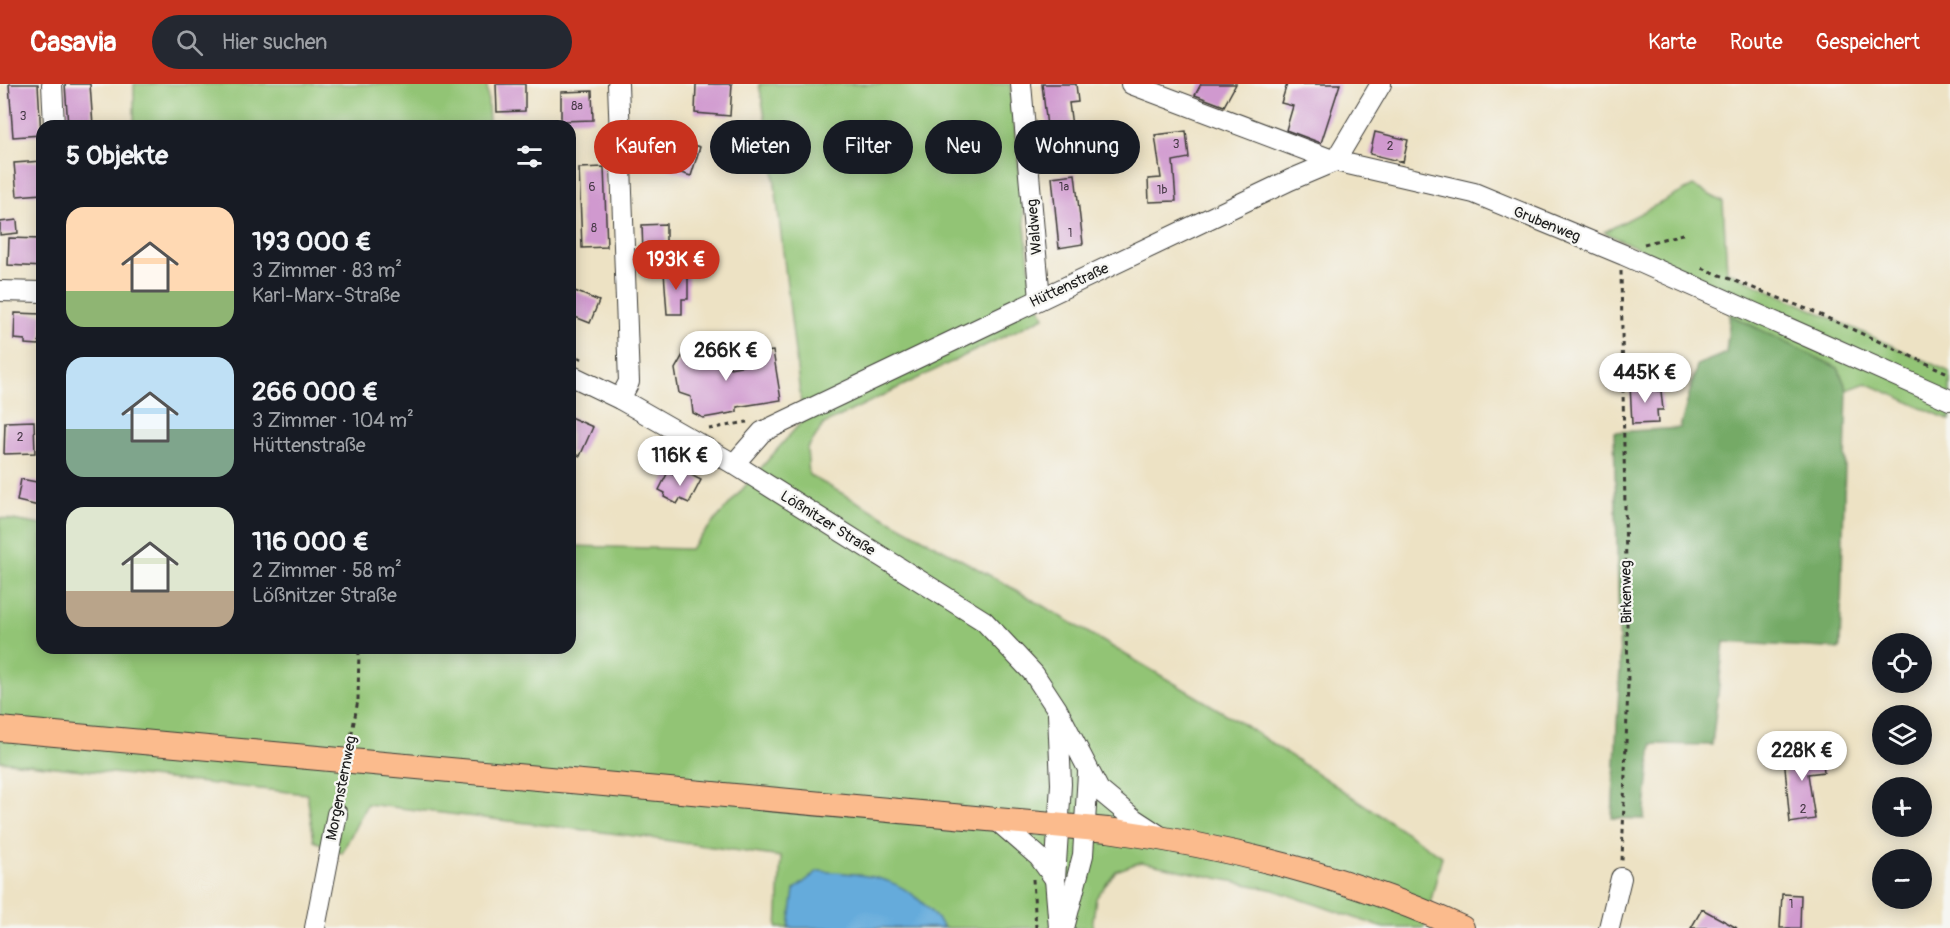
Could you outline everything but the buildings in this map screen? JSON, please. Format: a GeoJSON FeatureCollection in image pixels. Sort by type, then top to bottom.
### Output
{"type":"FeatureCollection","features":[{"type":"Feature","properties":{"kind":"main road"},"geometry":{"type":"LineString","coordinates":[[0,729],[1060,824],[1163,837],[1249,855],[1355,887],[1453,926]]}},
{"type":"Feature","properties":{"kind":"street"},"geometry":{"type":"LineString","coordinates":[[52,84],[54,120]]}},
{"type":"Feature","properties":{"kind":"street"},"geometry":{"type":"LineString","coordinates":[[618,84],[629,382],[620,399]]}},
{"type":"Feature","properties":{"kind":"street","name":"Waldweg"},"geometry":{"type":"LineString","coordinates":[[1021,84],[1040,298]]}},
{"type":"Feature","properties":{"kind":"street","name":"Grubenweg"},"geometry":{"type":"LineString","coordinates":[[1131,84],[1335,161],[1474,194],[1624,255],[1950,400]]}},
{"type":"Feature","properties":{"kind":"street"},"geometry":{"type":"LineString","coordinates":[[1335,161],[1381,84]]}},
{"type":"Feature","properties":{"kind":"street","name":"Hüttenstraße"},"geometry":{"type":"LineString","coordinates":[[734,464],[762,432],[1040,298],[1335,161]]}},
{"type":"Feature","properties":{"kind":"street"},"geometry":{"type":"LineString","coordinates":[[0,291],[36,292]]}},
{"type":"Feature","properties":{"kind":"street","name":"Lößnitzer Straße"},"geometry":{"type":"LineString","coordinates":[[576,378],[620,399],[734,464],[984,621],[1034,674],[1057,709],[1088,773],[1099,790],[1112,802],[1163,837]]}},
{"type":"Feature","properties":{"kind":"street"},"geometry":{"type":"LineString","coordinates":[[1057,709],[1060,824],[1055,879],[1061,928]]}},
{"type":"Feature","properties":{"kind":"street","name":"Lößnitzer Straße"},"geometry":{"type":"LineString","coordinates":[[1061,928],[1077,882],[1087,827],[1088,773]]}},
{"type":"Feature","properties":{"kind":"street","name":"Morgensternweg"},"geometry":{"type":"LineString","coordinates":[[315,928],[337,814]]}},
{"type":"Feature","properties":{"kind":"street"},"geometry":{"type":"LineString","coordinates":[[994,818],[1039,857],[1055,879]]}},
{"type":"Feature","properties":{"kind":"street"},"geometry":{"type":"LineString","coordinates":[[1609,928],[1621,878]]}},
{"type":"Feature","properties":{"kind":"path"},"geometry":{"type":"LineString","coordinates":[[1652,249],[1642,244],[1686,233]]}},
{"type":"Feature","properties":{"kind":"path","name":"Birkenweg"},"geometry":{"type":"LineString","coordinates":[[1621,878],[1628,684],[1620,282],[1624,255]]}},
{"type":"Feature","properties":{"kind":"path"},"geometry":{"type":"LineString","coordinates":[[1695,265],[1812,311],[1950,374]]}},
{"type":"Feature","properties":{"kind":"path","name":"Morgensternweg"},"geometry":{"type":"LineString","coordinates":[[337,814],[358,700],[359,654]]}},
{"type":"Feature","properties":{"kind":"path"},"geometry":{"type":"LineString","coordinates":[[1036,928],[1032,883],[1039,857]]}},
{"type":"Feature","properties":{"kind":"green space"},"geometry":{"type":"Polygon","coordinates":[[[134,84],[487,84],[489,120],[134,120],[134,84]]]}},
{"type":"Feature","properties":{"kind":"green space"},"geometry":{"type":"Polygon","coordinates":[[[759,84],[1010,84],[1014,122],[1014,174],[1020,174],[1031,282],[1044,317],[824,424],[807,449],[809,475],[1016,590],[1238,721],[1442,856],[1424,928],[1384,928],[1274,890],[1141,862],[1116,871],[1096,898],[1092,928],[777,928],[781,857],[643,837],[367,804],[342,853],[314,841],[307,794],[0,761],[0,518],[36,524],[36,654],[576,654],[576,546],[690,549],[803,420],[774,174],[811,174],[811,120],[766,120],[759,84]]]}},
{"type":"Feature","properties":{"kind":"green space"},"geometry":{"type":"Polygon","coordinates":[[[1693,186],[1723,202],[1727,271],[1950,372],[1950,420],[1866,383],[1847,390],[1838,368],[1730,315],[1727,291],[1604,232],[1693,186]]]}},
{"type":"Feature","properties":{"kind":"green space"},"geometry":{"type":"Polygon","coordinates":[[[1730,315],[1838,368],[1847,390],[1840,649],[1724,642],[1712,745],[1652,744],[1644,819],[1612,818],[1620,668],[1614,432],[1680,428],[1697,365],[1726,353],[1730,315]]]}},
{"type":"Feature","properties":{"kind":"water"},"geometry":{"type":"Polygon","coordinates":[[[818,871],[858,874],[890,882],[917,898],[944,928],[789,928],[794,890],[818,871]]]}}]}
